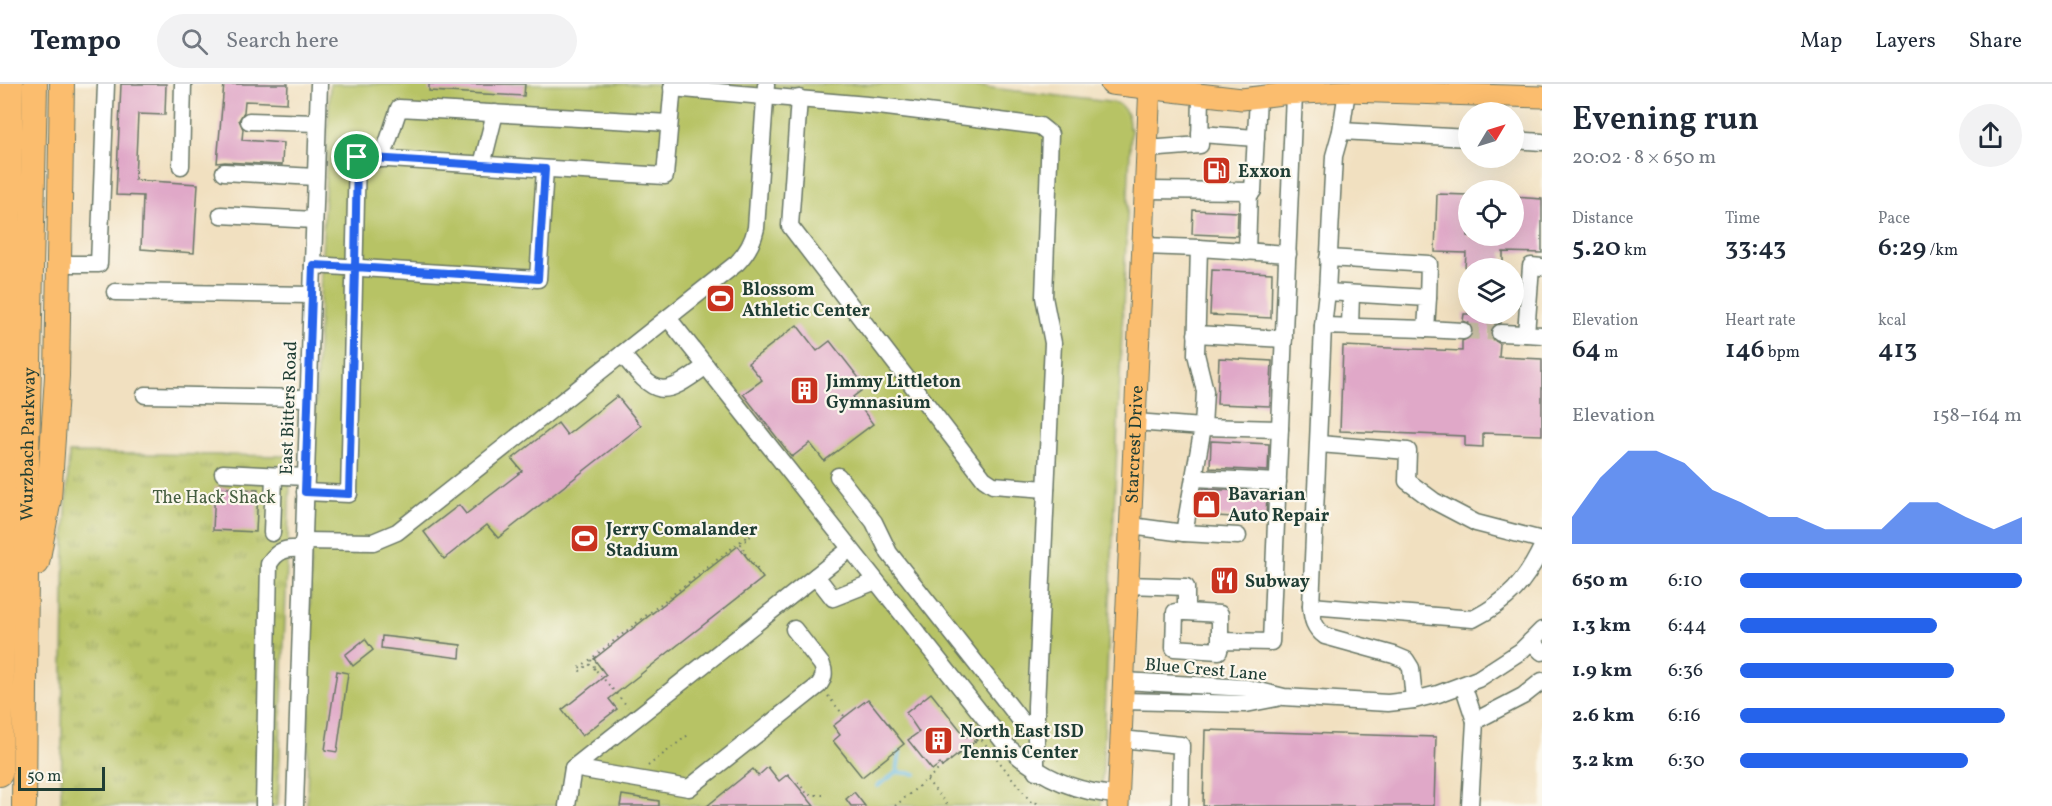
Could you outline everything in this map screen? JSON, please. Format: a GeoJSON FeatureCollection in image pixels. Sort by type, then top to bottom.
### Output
{"type":"FeatureCollection","features":[{"type":"Feature","properties":{"kind":"highway","name":"Wurzbach Parkway"},"geometry":{"type":"LineString","coordinates":[[11,84],[16,456],[26,624],[24,806]]}},
{"type":"Feature","properties":{"kind":"highway","name":"Wurzbach Parkway"},"geometry":{"type":"LineString","coordinates":[[0,774],[1,619],[16,456],[35,84]]}},
{"type":"Feature","properties":{"kind":"highway"},"geometry":{"type":"LineString","coordinates":[[26,624],[49,499],[57,376],[62,84]]}},
{"type":"Feature","properties":{"kind":"main road"},"geometry":{"type":"LineString","coordinates":[[1111,84],[1150,86],[1242,99],[1266,93],[1294,94],[1398,88],[1464,89],[1542,97]]}},
{"type":"Feature","properties":{"kind":"main road","name":"Starcrest Drive"},"geometry":{"type":"LineString","coordinates":[[1118,800],[1150,86]]}},
{"type":"Feature","properties":{"kind":"street"},"geometry":{"type":"LineString","coordinates":[[58,264],[99,264],[106,84]]}},
{"type":"Feature","properties":{"kind":"street"},"geometry":{"type":"LineString","coordinates":[[181,166],[183,84]]}},
{"type":"Feature","properties":{"kind":"street","name":"East Bitters Road"},"geometry":{"type":"LineString","coordinates":[[295,806],[319,84]]}},
{"type":"Feature","properties":{"kind":"street"},"geometry":{"type":"LineString","coordinates":[[223,473],[274,476],[349,494],[357,157],[665,176],[672,86],[765,89],[799,98],[1040,126],[1050,134],[1044,297],[1053,343],[1036,771]]}},
{"type":"Feature","properties":{"kind":"street"},"geometry":{"type":"LineString","coordinates":[[264,806],[269,564],[275,554],[287,548],[303,545],[373,542],[397,532],[737,263],[746,254],[753,241],[756,228],[765,89]]}},
{"type":"Feature","properties":{"kind":"street"},"geometry":{"type":"LineString","coordinates":[[1347,91],[1341,131],[1334,156],[1323,326],[1311,606],[1313,623],[1324,636],[1406,660],[1411,668],[1414,700]]}},
{"type":"Feature","properties":{"kind":"street"},"geometry":{"type":"LineString","coordinates":[[1145,190],[1253,191],[1256,138],[1266,93]]}},
{"type":"Feature","properties":{"kind":"street"},"geometry":{"type":"LineString","coordinates":[[1147,149],[1200,145],[1201,94]]}},
{"type":"Feature","properties":{"kind":"street"},"geometry":{"type":"LineString","coordinates":[[1220,641],[1271,642],[1294,94]]}},
{"type":"Feature","properties":{"kind":"street"},"geometry":{"type":"LineString","coordinates":[[799,98],[790,226],[984,479],[993,485],[1046,489]]}},
{"type":"Feature","properties":{"kind":"street"},"geometry":{"type":"LineString","coordinates":[[382,159],[399,108],[669,123]]}},
{"type":"Feature","properties":{"kind":"street"},"geometry":{"type":"LineString","coordinates":[[482,165],[495,113]]}},
{"type":"Feature","properties":{"kind":"street"},"geometry":{"type":"LineString","coordinates":[[249,121],[317,123]]}},
{"type":"Feature","properties":{"kind":"street"},"geometry":{"type":"LineString","coordinates":[[1341,131],[1458,137]]}},
{"type":"Feature","properties":{"kind":"street"},"geometry":{"type":"LineString","coordinates":[[1200,134],[1256,138]]}},
{"type":"Feature","properties":{"kind":"street"},"geometry":{"type":"LineString","coordinates":[[1524,141],[1542,142]]}},
{"type":"Feature","properties":{"kind":"street"},"geometry":{"type":"LineString","coordinates":[[313,265],[538,279],[545,169]]}},
{"type":"Feature","properties":{"kind":"street"},"geometry":{"type":"LineString","coordinates":[[224,172],[315,177]]}},
{"type":"Feature","properties":{"kind":"street"},"geometry":{"type":"LineString","coordinates":[[1246,252],[1249,191]]}},
{"type":"Feature","properties":{"kind":"street"},"geometry":{"type":"LineString","coordinates":[[221,215],[314,220]]}},
{"type":"Feature","properties":{"kind":"street"},"geometry":{"type":"LineString","coordinates":[[1143,246],[1288,254]]}},
{"type":"Feature","properties":{"kind":"street"},"geometry":{"type":"LineString","coordinates":[[1185,533],[1203,427],[1205,391],[1196,354],[1198,248]]}},
{"type":"Feature","properties":{"kind":"street"},"geometry":{"type":"LineString","coordinates":[[1328,258],[1429,264],[1426,329]]}},
{"type":"Feature","properties":{"kind":"street"},"geometry":{"type":"LineString","coordinates":[[1500,333],[1534,335],[1531,266],[1542,267]]}},
{"type":"Feature","properties":{"kind":"street"},"geometry":{"type":"LineString","coordinates":[[115,292],[312,296]]}},
{"type":"Feature","properties":{"kind":"street"},"geometry":{"type":"LineString","coordinates":[[1327,292],[1428,298]]}},
{"type":"Feature","properties":{"kind":"street"},"geometry":{"type":"LineString","coordinates":[[1350,326],[1351,294]]}},
{"type":"Feature","properties":{"kind":"street"},"geometry":{"type":"LineString","coordinates":[[668,318],[1006,745],[1036,771],[1053,780],[1118,800]]}},
{"type":"Feature","properties":{"kind":"street"},"geometry":{"type":"LineString","coordinates":[[1323,326],[1463,331]]}},
{"type":"Feature","properties":{"kind":"street"},"geometry":{"type":"LineString","coordinates":[[1196,334],[1284,339]]}},
{"type":"Feature","properties":{"kind":"street"},"geometry":{"type":"LineString","coordinates":[[622,354],[641,378],[656,389],[663,391],[681,384],[706,366]]}},
{"type":"Feature","properties":{"kind":"street"},"geometry":{"type":"LineString","coordinates":[[145,395],[308,398]]}},
{"type":"Feature","properties":{"kind":"street"},"geometry":{"type":"LineString","coordinates":[[1135,422],[1280,429]]}},
{"type":"Feature","properties":{"kind":"street"},"geometry":{"type":"LineString","coordinates":[[1319,444],[1408,451],[1407,481],[1434,501],[1476,523],[1542,540]]}},
{"type":"Feature","properties":{"kind":"street"},"geometry":{"type":"LineString","coordinates":[[272,533],[274,476]]}},
{"type":"Feature","properties":{"kind":"street"},"geometry":{"type":"LineString","coordinates":[[838,476],[874,522],[889,553],[1022,722],[1036,727]]}},
{"type":"Feature","properties":{"kind":"street"},"geometry":{"type":"LineString","coordinates":[[1194,478],[1278,482]]}},
{"type":"Feature","properties":{"kind":"street"},"geometry":{"type":"LineString","coordinates":[[1131,526],[1185,533],[1238,536]]}},
{"type":"Feature","properties":{"kind":"street"},"geometry":{"type":"LineString","coordinates":[[1311,606],[1473,619],[1490,610],[1511,594],[1525,579],[1542,547]]}},
{"type":"Feature","properties":{"kind":"street"},"geometry":{"type":"LineString","coordinates":[[567,806],[573,768],[850,549]]}},
{"type":"Feature","properties":{"kind":"street"},"geometry":{"type":"LineString","coordinates":[[816,576],[833,598],[876,581]]}},
{"type":"Feature","properties":{"kind":"street"},"geometry":{"type":"LineString","coordinates":[[1128,585],[1186,587],[1186,612]]}},
{"type":"Feature","properties":{"kind":"street"},"geometry":{"type":"LineString","coordinates":[[1175,612],[1220,614],[1220,641],[1219,651],[1174,648],[1175,612]]}},
{"type":"Feature","properties":{"kind":"street"},"geometry":{"type":"LineString","coordinates":[[573,768],[688,788],[819,685],[823,679],[822,665],[794,629]]}},
{"type":"Feature","properties":{"kind":"street","name":"Blue Crest Lane"},"geometry":{"type":"LineString","coordinates":[[1123,691],[1247,688],[1284,697],[1388,703],[1414,700],[1463,685],[1499,666],[1538,641]]}},
{"type":"Feature","properties":{"kind":"street"},"geometry":{"type":"LineString","coordinates":[[1475,721],[1523,696],[1542,681]]}},
{"type":"Feature","properties":{"kind":"street"},"geometry":{"type":"LineString","coordinates":[[1463,685],[1475,721],[1470,806]]}},
{"type":"Feature","properties":{"kind":"street"},"geometry":{"type":"LineString","coordinates":[[1121,739],[1181,745],[1180,806]]}},
{"type":"Feature","properties":{"kind":"path"},"geometry":{"type":"LineString","coordinates":[[630,710],[589,664],[580,671],[578,669],[751,533],[752,535],[741,544],[744,547],[743,551]]}},
{"type":"Feature","properties":{"kind":"path"},"geometry":{"type":"LineString","coordinates":[[737,543],[758,569]]}},
{"type":"Feature","properties":{"kind":"path"},"geometry":{"type":"LineString","coordinates":[[590,659],[595,669]]}},
{"type":"Feature","properties":{"kind":"path"},"geometry":{"type":"LineString","coordinates":[[819,685],[845,717]]}},
{"type":"Feature","properties":{"kind":"path"},"geometry":{"type":"LineString","coordinates":[[646,767],[688,735]]}},
{"type":"Feature","properties":{"kind":"path"},"geometry":{"type":"LineString","coordinates":[[895,806],[979,736],[1031,802],[1037,802],[1038,806]]}},
{"type":"Feature","properties":{"kind":"path"},"geometry":{"type":"LineString","coordinates":[[927,780],[948,806]]}},
{"type":"Feature","properties":{"kind":"path"},"geometry":{"type":"LineString","coordinates":[[798,782],[808,795],[823,795]]}},
{"type":"Feature","properties":{"kind":"green space","name":"Blossom Athletic Center"},"geometry":{"type":"Polygon","coordinates":[[[330,84],[959,84],[1117,103],[1123,108],[1129,120],[1129,128],[1131,128],[1101,806],[307,806],[312,470],[330,84]]]}},
{"type":"Feature","properties":{"kind":"green space","name":"The Hack Shack"},"geometry":{"type":"Polygon","coordinates":[[[69,453],[291,456],[278,806],[61,806],[65,531],[69,453]]]}},
{"type":"Feature","properties":{"kind":"building"},"geometry":{"type":"Polygon","coordinates":[[[121,84],[166,84],[165,115],[138,114],[135,180],[198,184],[194,253],[141,249],[143,196],[116,195],[121,84]]]}},
{"type":"Feature","properties":{"kind":"building"},"geometry":{"type":"Polygon","coordinates":[[[224,84],[288,84],[287,103],[245,101],[244,112],[239,120],[243,129],[242,140],[283,143],[282,165],[217,163],[224,84]]]}},
{"type":"Feature","properties":{"kind":"building"},"geometry":{"type":"Polygon","coordinates":[[[429,84],[525,84],[524,96],[429,91],[429,84]]]}},
{"type":"Feature","properties":{"kind":"building"},"geometry":{"type":"Polygon","coordinates":[[[1437,194],[1458,195],[1458,246],[1524,246],[1524,198],[1542,199],[1542,253],[1503,252],[1503,258],[1466,258],[1466,253],[1435,252],[1437,194]]]}},
{"type":"Feature","properties":{"kind":"building"},"geometry":{"type":"Polygon","coordinates":[[[1193,210],[1238,212],[1237,236],[1192,234],[1193,210]]]}},
{"type":"Feature","properties":{"kind":"building"},"geometry":{"type":"Polygon","coordinates":[[[1212,270],[1272,273],[1271,318],[1210,315],[1212,270]]]}},
{"type":"Feature","properties":{"kind":"building"},"geometry":{"type":"Polygon","coordinates":[[[1470,324],[1495,324],[1490,332],[1491,338],[1500,344],[1499,357],[1542,359],[1542,435],[1483,433],[1483,447],[1465,446],[1465,436],[1340,431],[1343,346],[1462,351],[1462,341],[1471,337],[1473,331],[1470,324]]]}},
{"type":"Feature","properties":{"kind":"building","name":"Jimmy Littleton Gymnasium"},"geometry":{"type":"Polygon","coordinates":[[[797,325],[817,351],[830,341],[866,387],[853,397],[873,424],[824,461],[810,443],[792,457],[743,394],[762,380],[748,363],[797,325]]]}},
{"type":"Feature","properties":{"kind":"building"},"geometry":{"type":"Polygon","coordinates":[[[1219,358],[1272,361],[1270,406],[1217,404],[1219,358]]]}},
{"type":"Feature","properties":{"kind":"building"},"geometry":{"type":"Polygon","coordinates":[[[617,396],[641,426],[498,538],[487,525],[444,559],[424,532],[459,505],[466,514],[522,471],[512,459],[558,423],[567,435],[617,396]]]}},
{"type":"Feature","properties":{"kind":"building"},"geometry":{"type":"Polygon","coordinates":[[[1211,441],[1269,444],[1268,471],[1210,468],[1211,441]]]}},
{"type":"Feature","properties":{"kind":"building"},"geometry":{"type":"Polygon","coordinates":[[[215,487],[258,490],[256,532],[213,530],[215,487]]]}},
{"type":"Feature","properties":{"kind":"building"},"geometry":{"type":"Polygon","coordinates":[[[1203,489],[1267,492],[1266,519],[1200,515],[1203,489]]]}},
{"type":"Feature","properties":{"kind":"building"},"geometry":{"type":"Polygon","coordinates":[[[738,546],[763,578],[609,699],[617,709],[582,736],[562,710],[606,675],[594,659],[738,546]]]}},
{"type":"Feature","properties":{"kind":"building"},"geometry":{"type":"Polygon","coordinates":[[[382,636],[461,645],[460,658],[381,648],[382,636]]]}},
{"type":"Feature","properties":{"kind":"building"},"geometry":{"type":"Polygon","coordinates":[[[365,639],[373,650],[353,666],[345,655],[365,639]]]}},
{"type":"Feature","properties":{"kind":"building"},"geometry":{"type":"Polygon","coordinates":[[[337,671],[348,673],[337,752],[325,750],[337,671]]]}},
{"type":"Feature","properties":{"kind":"building"},"geometry":{"type":"Polygon","coordinates":[[[931,693],[966,737],[971,732],[977,740],[942,767],[940,764],[932,770],[908,740],[919,732],[906,713],[931,693]]]}},
{"type":"Feature","properties":{"kind":"building"},"geometry":{"type":"Polygon","coordinates":[[[868,699],[904,744],[862,777],[833,741],[840,735],[833,726],[868,699]]]}},
{"type":"Feature","properties":{"kind":"building"},"geometry":{"type":"Polygon","coordinates":[[[1205,730],[1436,737],[1434,806],[1203,806],[1205,730]]]}},
{"type":"Feature","properties":{"kind":"building"},"geometry":{"type":"Polygon","coordinates":[[[768,767],[779,781],[788,774],[814,806],[707,806],[753,769],[758,776],[768,767]]]}},
{"type":"Feature","properties":{"kind":"building"},"geometry":{"type":"Polygon","coordinates":[[[854,792],[865,806],[851,806],[846,799],[854,792]]]}},
{"type":"Feature","properties":{"kind":"building"},"geometry":{"type":"Polygon","coordinates":[[[622,795],[659,801],[659,806],[620,806],[622,795]]]}},
{"type":"Feature","properties":{"kind":"waterway"},"geometry":{"type":"LineString","coordinates":[[878,786],[897,772],[900,752]]}},
{"type":"Feature","properties":{"kind":"waterway"},"geometry":{"type":"LineString","coordinates":[[897,772],[916,774]]}},
{"type":"Feature","properties":{"kind":"tunnel"},"geometry":{"type":"LineString","coordinates":[[1463,331],[1500,333]]}},
{"type":"Feature","properties":{"kind":"place","name":"Exxon"},"geometry":{"type":"Point","coordinates":[1217,171]}},
{"type":"Feature","properties":{"kind":"place","name":"Blossom Athletic Center"},"geometry":{"type":"Point","coordinates":[721,299]}},
{"type":"Feature","properties":{"kind":"place","name":"Jimmy Littleton Gymnasium"},"geometry":{"type":"Point","coordinates":[805,391]}},
{"type":"Feature","properties":{"kind":"place","name":"Bavarian Auto Repair"},"geometry":{"type":"Point","coordinates":[1207,504]}},
{"type":"Feature","properties":{"kind":"place","name":"Jerry Comalander Stadium"},"geometry":{"type":"Point","coordinates":[585,539]}},
{"type":"Feature","properties":{"kind":"place","name":"Subway"},"geometry":{"type":"Point","coordinates":[1224,581]}},
{"type":"Feature","properties":{"kind":"place","name":"North East ISD Tennis Center"},"geometry":{"type":"Point","coordinates":[939,741]}},
{"type":"Feature","properties":{"kind":"route"},"geometry":{"type":"LineString","coordinates":[[357,157],[355,267],[313,265],[305,492],[349,494],[355,267],[538,279],[545,169],[357,157]]}}]}
